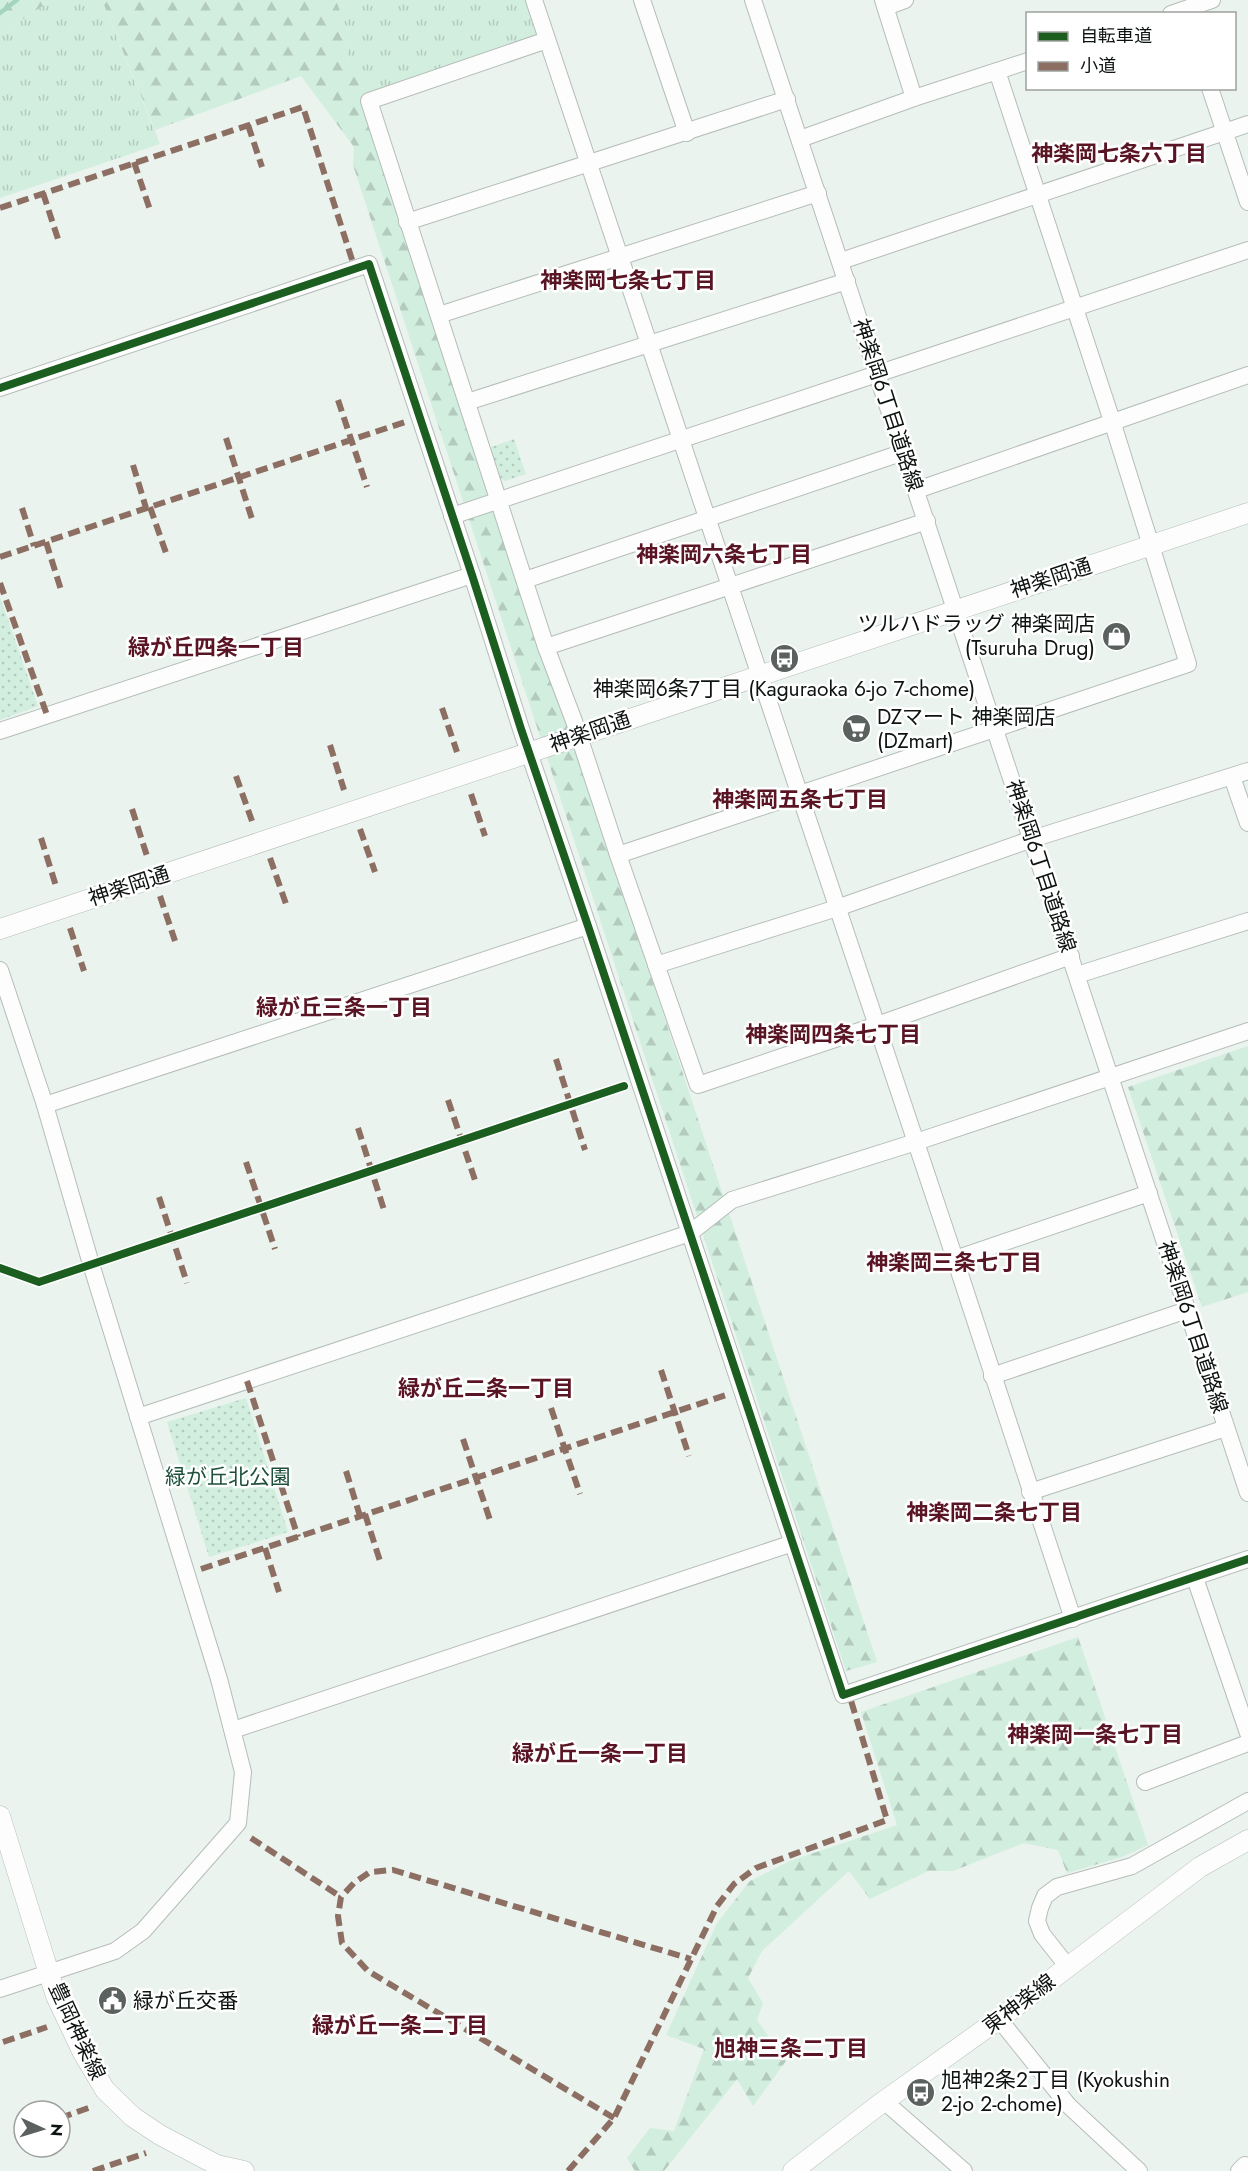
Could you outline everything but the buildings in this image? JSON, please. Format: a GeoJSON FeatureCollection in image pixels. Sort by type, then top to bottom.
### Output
{"type":"FeatureCollection","features":[{"type":"Feature","properties":{"kind":"street"},"geometry":{"type":"LineString","coordinates":[[534,0],[1073,1619]]}},
{"type":"Feature","properties":{"kind":"street"},"geometry":{"type":"LineString","coordinates":[[642,0],[687,133]]}},
{"type":"Feature","properties":{"kind":"street","name":"神楽岡6丁目道路線"},"geometry":{"type":"LineString","coordinates":[[753,0],[1248,1493]]}},
{"type":"Feature","properties":{"kind":"street"},"geometry":{"type":"LineString","coordinates":[[905,0],[885,3],[914,98]]}},
{"type":"Feature","properties":{"kind":"street"},"geometry":{"type":"LineString","coordinates":[[1181,12],[1212,0]]}},
{"type":"Feature","properties":{"kind":"street"},"geometry":{"type":"LineString","coordinates":[[547,40],[369,101],[546,647],[698,1085],[877,1025],[1071,956]]}},
{"type":"Feature","properties":{"kind":"street"},"geometry":{"type":"LineString","coordinates":[[800,139],[914,98],[1026,62]]}},
{"type":"Feature","properties":{"kind":"street"},"geometry":{"type":"LineString","coordinates":[[618,855],[1188,664],[1152,545],[997,71]]}},
{"type":"Feature","properties":{"kind":"street"},"geometry":{"type":"LineString","coordinates":[[1211,90],[1248,202]]}},
{"type":"Feature","properties":{"kind":"street"},"geometry":{"type":"LineString","coordinates":[[407,222],[787,99]]}},
{"type":"Feature","properties":{"kind":"street"},"geometry":{"type":"LineString","coordinates":[[841,261],[1248,124]]}},
{"type":"Feature","properties":{"kind":"street"},"geometry":{"type":"LineString","coordinates":[[439,315],[818,193]]}},
{"type":"Feature","properties":{"kind":"street"},"geometry":{"type":"LineString","coordinates":[[452,516],[1248,250]]}},
{"type":"Feature","properties":{"kind":"street"},"geometry":{"type":"LineString","coordinates":[[0,388],[369,264],[843,1695],[1248,1559]]}},
{"type":"Feature","properties":{"kind":"street"},"geometry":{"type":"LineString","coordinates":[[467,402],[847,281]]}},
{"type":"Feature","properties":{"kind":"street"},"geometry":{"type":"LineString","coordinates":[[916,490],[1248,375]]}},
{"type":"Feature","properties":{"kind":"street"},"geometry":{"type":"LineString","coordinates":[[525,580],[904,452]]}},
{"type":"Feature","properties":{"kind":"street","name":"神楽岡通"},"geometry":{"type":"LineString","coordinates":[[0,929],[1248,513]]}},
{"type":"Feature","properties":{"kind":"street"},"geometry":{"type":"LineString","coordinates":[[546,647],[927,521]]}},
{"type":"Feature","properties":{"kind":"street"},"geometry":{"type":"LineString","coordinates":[[0,730],[472,575]]}},
{"type":"Feature","properties":{"kind":"street"},"geometry":{"type":"LineString","coordinates":[[656,965],[837,908],[1032,839],[1240,774],[1248,823]]}},
{"type":"Feature","properties":{"kind":"street"},"geometry":{"type":"LineString","coordinates":[[1077,975],[1248,921]]}},
{"type":"Feature","properties":{"kind":"street"},"geometry":{"type":"LineString","coordinates":[[45,1105],[588,926]]}},
{"type":"Feature","properties":{"kind":"street"},"geometry":{"type":"LineString","coordinates":[[0,970],[45,1105],[233,1730],[243,1772],[238,1823],[143,1931],[115,1951],[0,1989]]}},
{"type":"Feature","properties":{"kind":"street"},"geometry":{"type":"LineString","coordinates":[[138,1417],[690,1233],[732,1200],[916,1142],[1248,1031]]}},
{"type":"Feature","properties":{"kind":"street"},"geometry":{"type":"LineString","coordinates":[[955,1259],[1149,1193]]}},
{"type":"Feature","properties":{"kind":"street"},"geometry":{"type":"LineString","coordinates":[[992,1376],[1187,1310]]}},
{"type":"Feature","properties":{"kind":"street"},"geometry":{"type":"LineString","coordinates":[[1030,1492],[1226,1428]]}},
{"type":"Feature","properties":{"kind":"street"},"geometry":{"type":"LineString","coordinates":[[233,1730],[793,1543]]}},
{"type":"Feature","properties":{"kind":"street"},"geometry":{"type":"LineString","coordinates":[[1195,1578],[1248,1733]]}},
{"type":"Feature","properties":{"kind":"street"},"geometry":{"type":"LineString","coordinates":[[1145,1782],[1248,1743]]}},
{"type":"Feature","properties":{"kind":"street"},"geometry":{"type":"LineString","coordinates":[[1068,1967],[1042,1934],[1037,1921],[1045,1896],[1057,1887],[1132,1866],[1248,1801]]}},
{"type":"Feature","properties":{"kind":"street","name":"豊岡神楽線"},"geometry":{"type":"LineString","coordinates":[[0,1816],[56,1996],[83,2054],[105,2090],[159,2136],[218,2165],[244,2171]]}},
{"type":"Feature","properties":{"kind":"street","name":"東神楽線"},"geometry":{"type":"LineString","coordinates":[[793,2171],[1200,1867],[1248,1840]]}},
{"type":"Feature","properties":{"kind":"street"},"geometry":{"type":"LineString","coordinates":[[999,2019],[1068,2105],[1139,2171]]}},
{"type":"Feature","properties":{"kind":"street"},"geometry":{"type":"LineString","coordinates":[[887,2099],[892,2108],[964,2171]]}},
{"type":"Feature","properties":{"kind":"street"},"geometry":{"type":"LineString","coordinates":[[1239,2171],[1245,2165],[1248,2168]]}},
{"type":"Feature","properties":{"kind":"green space"},"geometry":{"type":"Polygon","coordinates":[[[0,0],[52,0],[0,34],[0,0]]]}},
{"type":"Feature","properties":{"kind":"green space"},"geometry":{"type":"Polygon","coordinates":[[[52,0],[102,0],[160,144],[0,198],[0,34],[52,0]]]}},
{"type":"Feature","properties":{"kind":"green space"},"geometry":{"type":"Polygon","coordinates":[[[102,0],[336,0],[350,38],[347,60],[369,101],[377,146],[877,1662],[846,1671],[353,165],[354,147],[301,76],[155,130],[102,0]]]}},
{"type":"Feature","properties":{"kind":"green space"},"geometry":{"type":"Polygon","coordinates":[[[336,0],[534,0],[547,40],[369,101],[347,60],[350,38],[336,0]]]}},
{"type":"Feature","properties":{"kind":"green space"},"geometry":{"type":"Polygon","coordinates":[[[514,439],[526,474],[505,481],[496,475],[488,448],[514,439]]]}},
{"type":"Feature","properties":{"kind":"green space"},"geometry":{"type":"Polygon","coordinates":[[[0,597],[38,706],[0,720],[0,597]]]}},
{"type":"Feature","properties":{"kind":"green space"},"geometry":{"type":"Polygon","coordinates":[[[1248,1046],[1248,1292],[1202,1307],[1128,1087],[1248,1046]]]}},
{"type":"Feature","properties":{"kind":"green space","name":"緑が丘北公園"},"geometry":{"type":"Polygon","coordinates":[[[246,1398],[288,1532],[209,1557],[167,1422],[246,1398]]]}},
{"type":"Feature","properties":{"kind":"green space"},"geometry":{"type":"Polygon","coordinates":[[[1078,1637],[1148,1845],[1122,1857],[1067,1873],[1058,1850],[1024,1843],[953,1871],[928,1871],[870,1899],[849,1871],[762,1951],[748,1978],[763,2003],[757,2020],[786,2061],[753,2106],[737,2079],[664,2171],[635,2171],[627,2158],[650,2128],[674,2131],[704,2049],[666,2035],[717,1923],[750,1881],[790,1861],[897,1825],[861,1712],[1078,1637]]]}},
{"type":"Feature","properties":{"kind":"waterway"},"geometry":{"type":"LineString","coordinates":[[0,13],[17,0]]}},
{"type":"Feature","properties":{"kind":"marked path"},"geometry":{"type":"LineString","coordinates":[[0,208],[303,107],[355,269]]}},
{"type":"Feature","properties":{"kind":"marked path"},"geometry":{"type":"LineString","coordinates":[[248,125],[262,167]]}},
{"type":"Feature","properties":{"kind":"marked path"},"geometry":{"type":"LineString","coordinates":[[134,162],[150,210]]}},
{"type":"Feature","properties":{"kind":"marked path"},"geometry":{"type":"LineString","coordinates":[[43,193],[58,239]]}},
{"type":"Feature","properties":{"kind":"marked path"},"geometry":{"type":"LineString","coordinates":[[338,400],[367,487]]}},
{"type":"Feature","properties":{"kind":"marked path"},"geometry":{"type":"LineString","coordinates":[[0,557],[405,422]]}},
{"type":"Feature","properties":{"kind":"marked path"},"geometry":{"type":"LineString","coordinates":[[226,438],[252,519]]}},
{"type":"Feature","properties":{"kind":"marked path"},"geometry":{"type":"LineString","coordinates":[[133,465],[146,508]]}},
{"type":"Feature","properties":{"kind":"marked path"},"geometry":{"type":"LineString","coordinates":[[150,507],[166,553]]}},
{"type":"Feature","properties":{"kind":"marked path"},"geometry":{"type":"LineString","coordinates":[[22,508],[34,546]]}},
{"type":"Feature","properties":{"kind":"marked path"},"geometry":{"type":"LineString","coordinates":[[46,542],[62,593]]}},
{"type":"Feature","properties":{"kind":"marked path"},"geometry":{"type":"LineString","coordinates":[[0,583],[47,715]]}},
{"type":"Feature","properties":{"kind":"marked path"},"geometry":{"type":"LineString","coordinates":[[442,708],[457,752]]}},
{"type":"Feature","properties":{"kind":"marked path"},"geometry":{"type":"LineString","coordinates":[[330,745],[344,790]]}},
{"type":"Feature","properties":{"kind":"marked path"},"geometry":{"type":"LineString","coordinates":[[236,776],[252,821]]}},
{"type":"Feature","properties":{"kind":"marked path"},"geometry":{"type":"LineString","coordinates":[[471,794],[485,836]]}},
{"type":"Feature","properties":{"kind":"marked path"},"geometry":{"type":"LineString","coordinates":[[132,809],[147,856]]}},
{"type":"Feature","properties":{"kind":"marked path"},"geometry":{"type":"LineString","coordinates":[[360,829],[375,872]]}},
{"type":"Feature","properties":{"kind":"marked path"},"geometry":{"type":"LineString","coordinates":[[41,838],[56,886]]}},
{"type":"Feature","properties":{"kind":"marked path"},"geometry":{"type":"LineString","coordinates":[[270,858],[286,904]]}},
{"type":"Feature","properties":{"kind":"marked path"},"geometry":{"type":"LineString","coordinates":[[160,896],[175,941]]}},
{"type":"Feature","properties":{"kind":"marked path"},"geometry":{"type":"LineString","coordinates":[[70,928],[84,971]]}},
{"type":"Feature","properties":{"kind":"marked path"},"geometry":{"type":"LineString","coordinates":[[556,1059],[585,1150]]}},
{"type":"Feature","properties":{"kind":"marked path"},"geometry":{"type":"LineString","coordinates":[[448,1100],[476,1183]]}},
{"type":"Feature","properties":{"kind":"marked path"},"geometry":{"type":"LineString","coordinates":[[358,1128],[385,1213]]}},
{"type":"Feature","properties":{"kind":"marked path"},"geometry":{"type":"LineString","coordinates":[[246,1162],[275,1249]]}},
{"type":"Feature","properties":{"kind":"marked path"},"geometry":{"type":"LineString","coordinates":[[159,1197],[187,1283]]}},
{"type":"Feature","properties":{"kind":"marked path"},"geometry":{"type":"LineString","coordinates":[[661,1370],[689,1456]]}},
{"type":"Feature","properties":{"kind":"marked path"},"geometry":{"type":"LineString","coordinates":[[247,1381],[298,1537]]}},
{"type":"Feature","properties":{"kind":"marked path"},"geometry":{"type":"LineString","coordinates":[[201,1569],[726,1395]]}},
{"type":"Feature","properties":{"kind":"marked path"},"geometry":{"type":"LineString","coordinates":[[551,1408],[580,1494]]}},
{"type":"Feature","properties":{"kind":"marked path"},"geometry":{"type":"LineString","coordinates":[[463,1439],[491,1523]]}},
{"type":"Feature","properties":{"kind":"marked path"},"geometry":{"type":"LineString","coordinates":[[346,1471],[360,1516]]}},
{"type":"Feature","properties":{"kind":"marked path"},"geometry":{"type":"LineString","coordinates":[[365,1514],[380,1561]]}},
{"type":"Feature","properties":{"kind":"marked path"},"geometry":{"type":"LineString","coordinates":[[265,1548],[279,1592]]}},
{"type":"Feature","properties":{"kind":"marked path"},"geometry":{"type":"LineString","coordinates":[[568,2171],[614,2118],[717,1906],[734,1884],[756,1868],[887,1820],[849,1694]]}},
{"type":"Feature","properties":{"kind":"marked path"},"geometry":{"type":"LineString","coordinates":[[251,1838],[341,1897]]}},
{"type":"Feature","properties":{"kind":"marked path"},"geometry":{"type":"LineString","coordinates":[[614,2118],[368,1971],[342,1943],[338,1916],[341,1897],[354,1883],[370,1872],[393,1870],[691,1959]]}},
{"type":"Feature","properties":{"kind":"marked path"},"geometry":{"type":"LineString","coordinates":[[3,2042],[47,2027]]}},
{"type":"Feature","properties":{"kind":"marked path"},"geometry":{"type":"LineString","coordinates":[[72,2114],[94,2106]]}},
{"type":"Feature","properties":{"kind":"marked path"},"geometry":{"type":"LineString","coordinates":[[93,2171],[146,2153]]}},
{"type":"Feature","properties":{"kind":"cycle path"},"geometry":{"type":"LineString","coordinates":[[0,388],[369,264],[521,729],[843,1695],[1248,1559]]}},
{"type":"Feature","properties":{"kind":"cycle path"},"geometry":{"type":"LineString","coordinates":[[0,1268],[39,1282],[624,1086]]}},
{"type":"Feature","properties":{"kind":"place","name":"ツルハドラッグ 神楽岡店 (Tsuruha Drug)"},"geometry":{"type":"Point","coordinates":[1116,636]}},
{"type":"Feature","properties":{"kind":"place","name":"神楽岡6条7丁目 (Kaguraoka 6-jo 7-chome)"},"geometry":{"type":"Point","coordinates":[784,658]}},
{"type":"Feature","properties":{"kind":"place","name":"DZマート 神楽岡店 (DZmart)"},"geometry":{"type":"Point","coordinates":[856,729]}},
{"type":"Feature","properties":{"kind":"place","name":"緑が丘交番"},"geometry":{"type":"Point","coordinates":[112,2001]}},
{"type":"Feature","properties":{"kind":"place","name":"旭神2条2丁目 (Kyokushin 2-jo 2-chome)"},"geometry":{"type":"Point","coordinates":[920,2092]}},
{"type":"Feature","properties":{"kind":"district","name":"神楽岡七条六丁目"},"geometry":{"type":"Point","coordinates":[1119,153]}},
{"type":"Feature","properties":{"kind":"district","name":"神楽岡七条七丁目"},"geometry":{"type":"Point","coordinates":[628,280]}},
{"type":"Feature","properties":{"kind":"district","name":"神楽岡六条七丁目"},"geometry":{"type":"Point","coordinates":[724,554]}},
{"type":"Feature","properties":{"kind":"district","name":"緑が丘四条一丁目"},"geometry":{"type":"Point","coordinates":[216,647]}},
{"type":"Feature","properties":{"kind":"district","name":"神楽岡五条七丁目"},"geometry":{"type":"Point","coordinates":[800,799]}},
{"type":"Feature","properties":{"kind":"district","name":"緑が丘三条一丁目"},"geometry":{"type":"Point","coordinates":[344,1007]}},
{"type":"Feature","properties":{"kind":"district","name":"神楽岡四条七丁目"},"geometry":{"type":"Point","coordinates":[833,1034]}},
{"type":"Feature","properties":{"kind":"district","name":"神楽岡三条七丁目"},"geometry":{"type":"Point","coordinates":[954,1262]}},
{"type":"Feature","properties":{"kind":"district","name":"緑が丘二条一丁目"},"geometry":{"type":"Point","coordinates":[486,1388]}},
{"type":"Feature","properties":{"kind":"district","name":"神楽岡二条七丁目"},"geometry":{"type":"Point","coordinates":[994,1512]}},
{"type":"Feature","properties":{"kind":"district","name":"神楽岡一条七丁目"},"geometry":{"type":"Point","coordinates":[1095,1734]}},
{"type":"Feature","properties":{"kind":"district","name":"緑が丘一条一丁目"},"geometry":{"type":"Point","coordinates":[600,1753]}},
{"type":"Feature","properties":{"kind":"district","name":"緑が丘一条二丁目"},"geometry":{"type":"Point","coordinates":[400,2025]}},
{"type":"Feature","properties":{"kind":"district","name":"旭神三条二丁目"},"geometry":{"type":"Point","coordinates":[791,2048]}}]}
